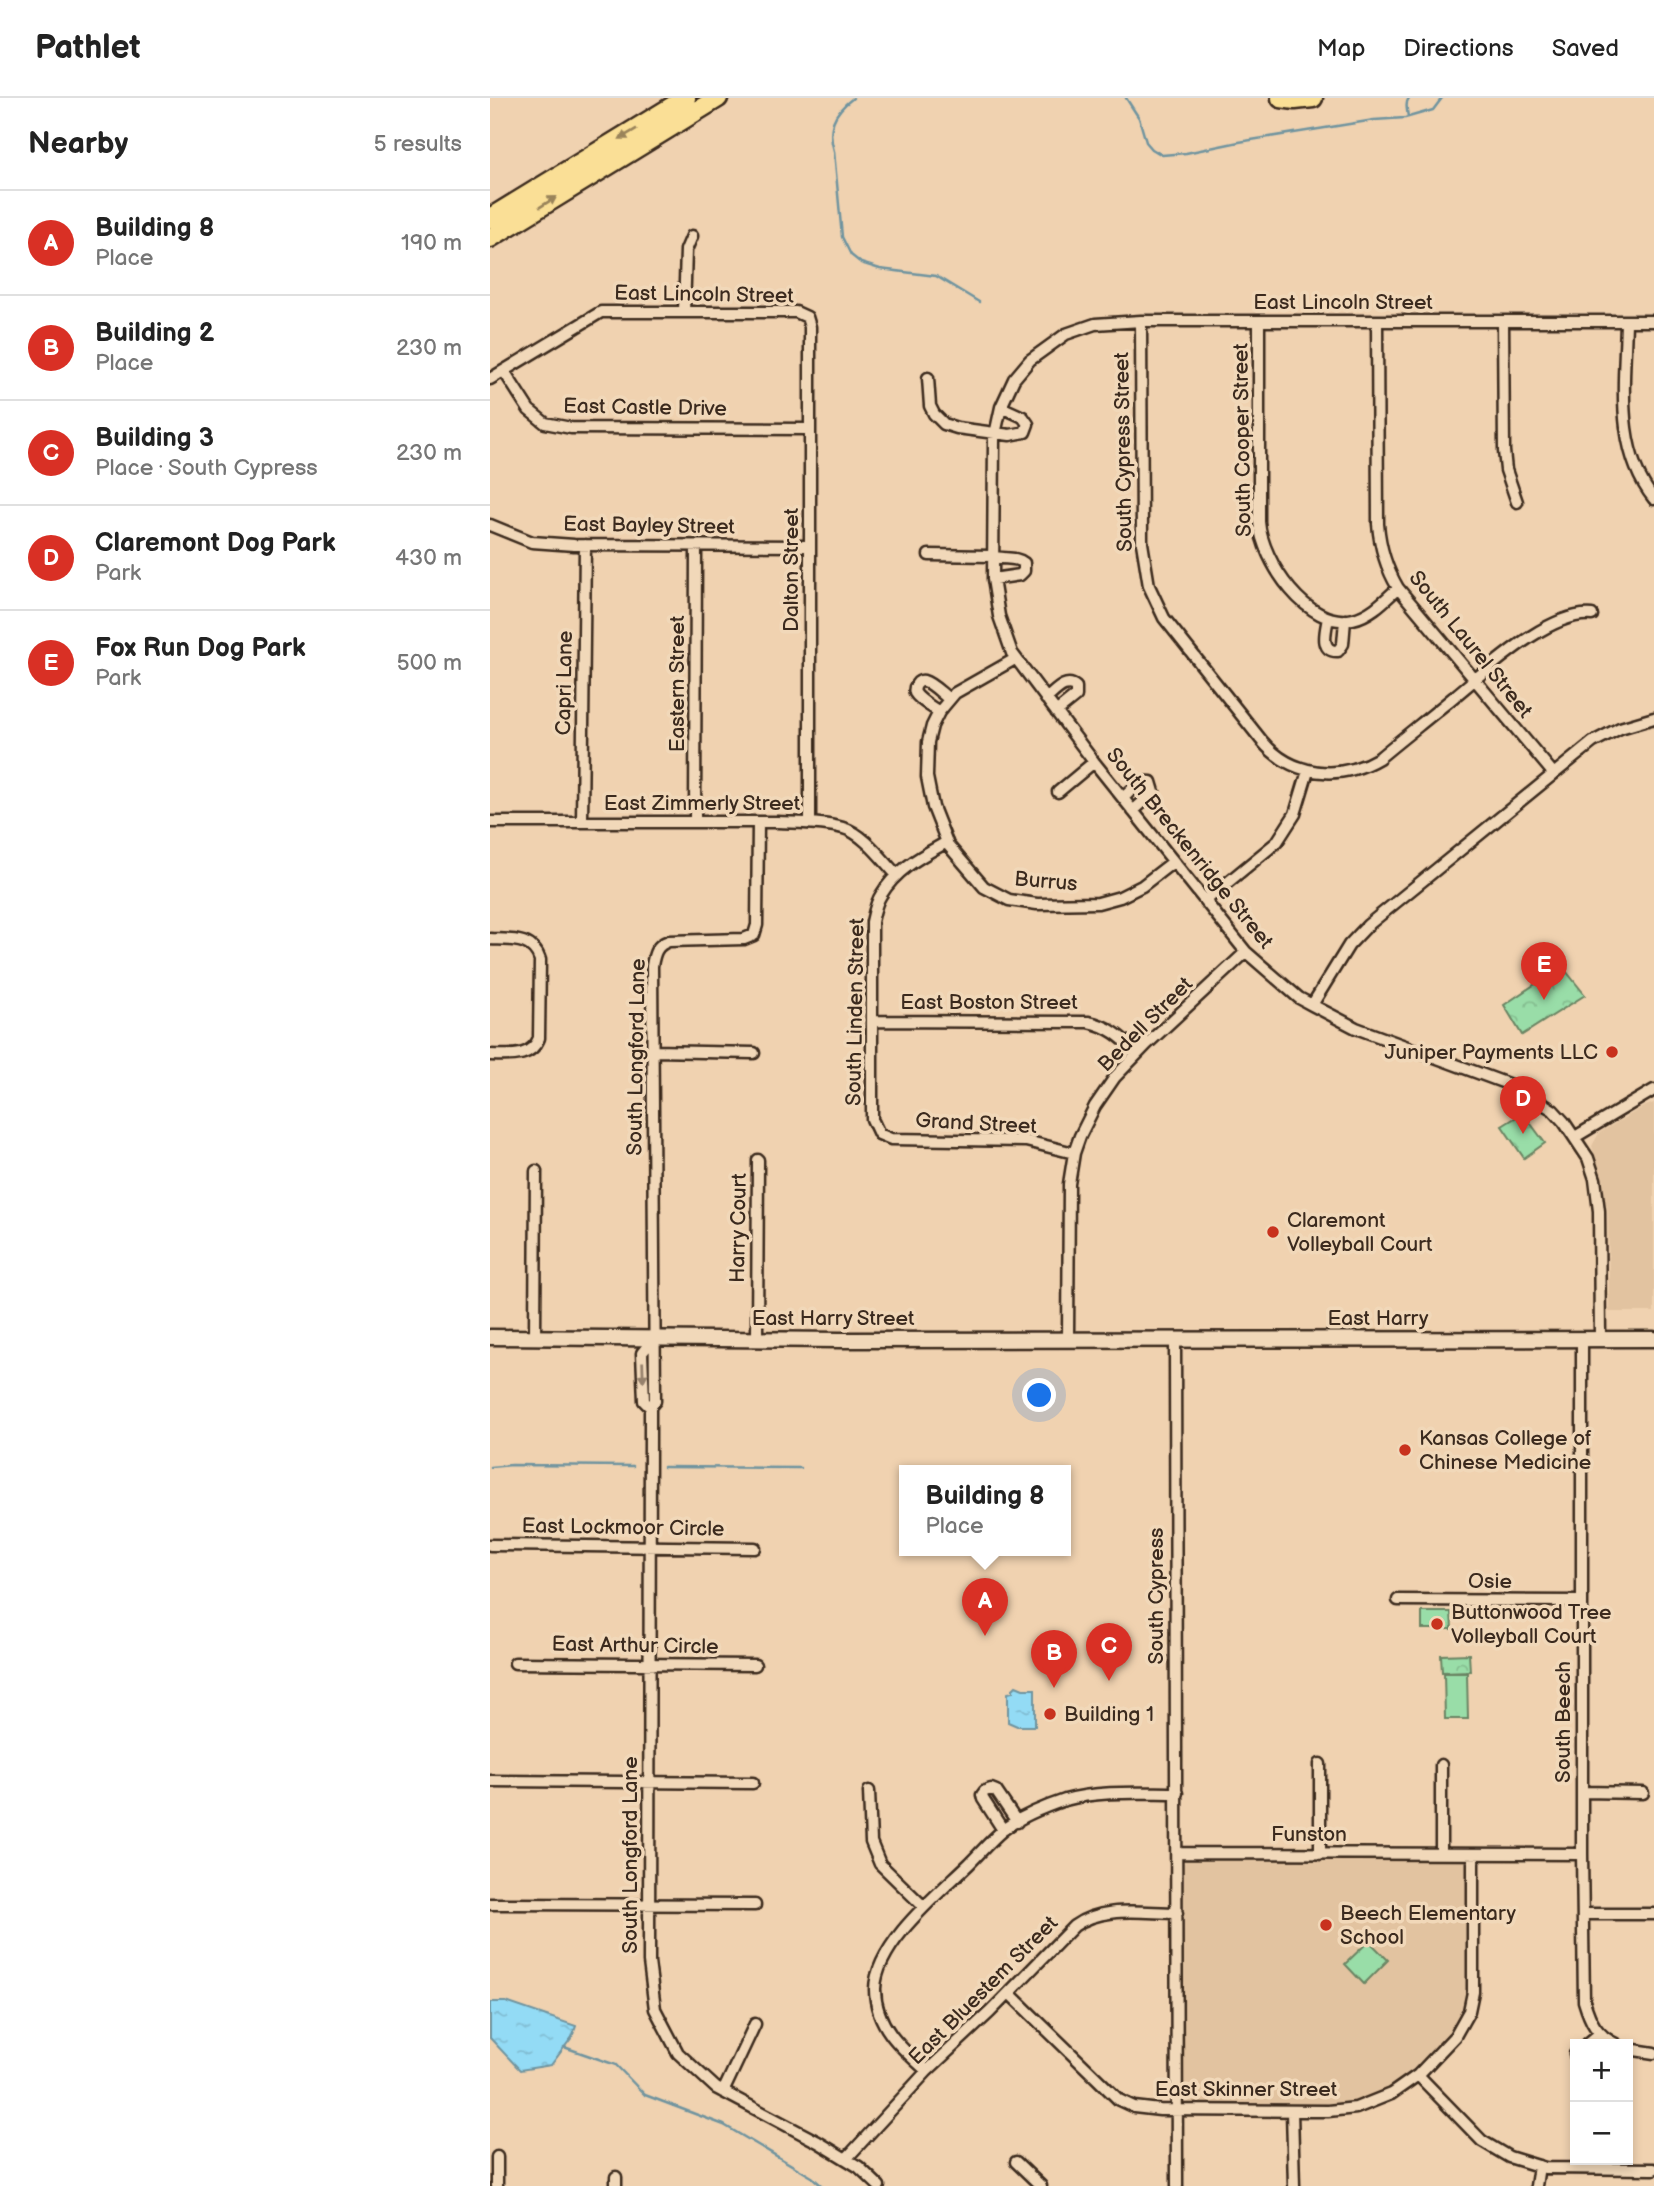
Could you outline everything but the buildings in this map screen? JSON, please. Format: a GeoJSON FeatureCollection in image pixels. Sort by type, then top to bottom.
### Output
{"type":"FeatureCollection","features":[{"type":"Feature","properties":{"kind":"highway"},"geometry":{"type":"LineString","coordinates":[[490,218],[686,98]]}},
{"type":"Feature","properties":{"kind":"highway"},"geometry":{"type":"LineString","coordinates":[[490,238],[718,98]]}},
{"type":"Feature","properties":{"kind":"highway"},"geometry":{"type":"LineString","coordinates":[[1281,98],[1313,98]]}},
{"type":"Feature","properties":{"kind":"main road","name":"East Harry Street"},"geometry":{"type":"LineString","coordinates":[[490,1337],[1175,1339]]}},
{"type":"Feature","properties":{"kind":"main road","name":"East Harry"},"geometry":{"type":"LineString","coordinates":[[1175,1339],[1582,1339]]}},
{"type":"Feature","properties":{"kind":"main road"},"geometry":{"type":"LineString","coordinates":[[1582,1339],[1654,1339]]}},
{"type":"Feature","properties":{"kind":"street"},"geometry":{"type":"LineString","coordinates":[[684,312],[686,250],[692,236]]}},
{"type":"Feature","properties":{"kind":"street","name":"East Lincoln Street"},"geometry":{"type":"LineString","coordinates":[[504,371],[601,312],[796,312],[807,317]]}},
{"type":"Feature","properties":{"kind":"street","name":"Dalton Street"},"geometry":{"type":"LineString","coordinates":[[807,317],[810,327],[810,823]]}},
{"type":"Feature","properties":{"kind":"street","name":"East Lincoln Street"},"geometry":{"type":"LineString","coordinates":[[1040,352],[1066,334],[1085,326],[1110,321],[1654,321]]}},
{"type":"Feature","properties":{"kind":"street","name":"South Cypress Street"},"geometry":{"type":"LineString","coordinates":[[1141,321],[1142,543],[1149,586],[1164,618],[1267,748],[1286,762],[1308,771]]}},
{"type":"Feature","properties":{"kind":"street","name":"South Cooper Street"},"geometry":{"type":"LineString","coordinates":[[1259,321],[1261,538],[1271,562],[1309,608],[1328,618],[1345,620]]}},
{"type":"Feature","properties":{"kind":"street","name":"South Laurel Street"},"geometry":{"type":"LineString","coordinates":[[1377,321],[1377,524],[1384,557],[1398,588],[1553,773]]}},
{"type":"Feature","properties":{"kind":"street"},"geometry":{"type":"LineString","coordinates":[[1503,321],[1504,451],[1506,470],[1517,502]]}},
{"type":"Feature","properties":{"kind":"street"},"geometry":{"type":"LineString","coordinates":[[1626,321],[1627,439],[1638,473],[1654,499]]}},
{"type":"Feature","properties":{"kind":"street","name":"South Breckenridge Street"},"geometry":{"type":"LineString","coordinates":[[1040,352],[1014,379],[1001,407],[995,432],[993,579],[1002,629],[1016,659],[1094,762],[1246,952],[1299,998],[1356,1028],[1516,1087],[1553,1110],[1588,1158],[1595,1179],[1599,1211],[1600,1339]]}},
{"type":"Feature","properties":{"kind":"street"},"geometry":{"type":"LineString","coordinates":[[490,379],[504,371]]}},
{"type":"Feature","properties":{"kind":"street","name":"East Castle Drive"},"geometry":{"type":"LineString","coordinates":[[504,371],[529,410],[545,423],[570,428],[810,429]]}},
{"type":"Feature","properties":{"kind":"street"},"geometry":{"type":"LineString","coordinates":[[928,378],[930,406],[934,414],[942,422],[957,428],[1020,435],[1025,432],[1028,427],[1026,419],[1001,407]]}},
{"type":"Feature","properties":{"kind":"street","name":"East Bayley Street"},"geometry":{"type":"LineString","coordinates":[[490,525],[532,542],[810,547]]}},
{"type":"Feature","properties":{"kind":"street","name":"Capri Lane"},"geometry":{"type":"LineString","coordinates":[[582,822],[585,545]]}},
{"type":"Feature","properties":{"kind":"street","name":"Eastern Street"},"geometry":{"type":"LineString","coordinates":[[695,822],[696,546]]}},
{"type":"Feature","properties":{"kind":"street"},"geometry":{"type":"LineString","coordinates":[[929,555],[992,556],[999,559],[1018,559],[1025,566],[1020,575],[993,579]]}},
{"type":"Feature","properties":{"kind":"street"},"geometry":{"type":"LineString","coordinates":[[1328,618],[1325,643],[1327,648],[1338,651],[1343,646],[1345,620],[1367,613],[1398,588]]}},
{"type":"Feature","properties":{"kind":"street"},"geometry":{"type":"LineString","coordinates":[[1205,901],[1277,842],[1295,814],[1308,771],[1345,772],[1371,763],[1531,637],[1579,614],[1592,615]]}},
{"type":"Feature","properties":{"kind":"street","name":"Burrus"},"geometry":{"type":"LineString","coordinates":[[1016,659],[962,688],[949,699],[939,712],[929,734],[927,777],[933,807],[947,842],[984,887],[1009,900],[1037,904],[1098,903],[1120,897],[1142,886],[1173,862]]}},
{"type":"Feature","properties":{"kind":"street"},"geometry":{"type":"LineString","coordinates":[[939,712],[916,693],[917,684],[926,682],[949,699]]}},
{"type":"Feature","properties":{"kind":"street"},"geometry":{"type":"LineString","coordinates":[[1046,699],[1066,683],[1072,683],[1076,687],[1076,696],[1056,712]]}},
{"type":"Feature","properties":{"kind":"street"},"geometry":{"type":"LineString","coordinates":[[1312,1005],[1349,945],[1368,925],[1592,743],[1633,723],[1654,718]]}},
{"type":"Feature","properties":{"kind":"street"},"geometry":{"type":"LineString","coordinates":[[1058,792],[1094,762]]}},
{"type":"Feature","properties":{"kind":"street"},"geometry":{"type":"LineString","coordinates":[[1123,798],[1138,785],[1151,782],[1154,792],[1133,811]]}},
{"type":"Feature","properties":{"kind":"street","name":"East Zimmerly Street"},"geometry":{"type":"LineString","coordinates":[[490,822],[810,823],[845,828],[871,846],[896,874]]}},
{"type":"Feature","properties":{"kind":"street","name":"South Longford Lane"},"geometry":{"type":"LineString","coordinates":[[758,822],[757,925],[754,935],[744,939],[662,943],[657,949],[652,966],[655,1401],[650,1407],[649,1962],[655,2009],[678,2053],[716,2088],[818,2142],[859,2167],[879,2186]]}},
{"type":"Feature","properties":{"kind":"street","name":"South Linden Street"},"geometry":{"type":"LineString","coordinates":[[878,1131],[872,1119],[872,922],[880,896],[896,874],[947,842]]}},
{"type":"Feature","properties":{"kind":"street"},"geometry":{"type":"LineString","coordinates":[[490,939],[525,941],[534,948],[540,960],[539,1038],[533,1049],[516,1055],[490,1055]]}},
{"type":"Feature","properties":{"kind":"street","name":"Bedell Street"},"geometry":{"type":"LineString","coordinates":[[1068,1340],[1069,1184],[1074,1153],[1087,1121],[1105,1091],[1139,1053],[1246,952]]}},
{"type":"Feature","properties":{"kind":"street","name":"East Boston Street"},"geometry":{"type":"LineString","coordinates":[[872,1021],[1088,1022],[1100,1024],[1115,1032],[1139,1053]]}},
{"type":"Feature","properties":{"kind":"street"},"geometry":{"type":"LineString","coordinates":[[654,1051],[754,1053]]}},
{"type":"Feature","properties":{"kind":"street"},"geometry":{"type":"LineString","coordinates":[[1575,1137],[1654,1090]]}},
{"type":"Feature","properties":{"kind":"street","name":"Grand Street"},"geometry":{"type":"LineString","coordinates":[[878,1131],[891,1139],[1026,1141],[1074,1153]]}},
{"type":"Feature","properties":{"kind":"street","name":"Harry Court"},"geometry":{"type":"LineString","coordinates":[[757,1339],[758,1160]]}},
{"type":"Feature","properties":{"kind":"street"},"geometry":{"type":"LineString","coordinates":[[535,1338],[536,1171]]}},
{"type":"Feature","properties":{"kind":"street","name":"South Cypress"},"geometry":{"type":"LineString","coordinates":[[1175,1339],[1177,1853]]}},
{"type":"Feature","properties":{"kind":"street","name":"South Beech"},"geometry":{"type":"LineString","coordinates":[[1582,1339],[1584,2001],[1589,2020],[1599,2034]]}},
{"type":"Feature","properties":{"kind":"street","name":"East Lockmoor Circle"},"geometry":{"type":"LineString","coordinates":[[490,1545],[755,1548]]}},
{"type":"Feature","properties":{"kind":"street","name":"Osie"},"geometry":{"type":"LineString","coordinates":[[1398,1600],[1582,1601]]}},
{"type":"Feature","properties":{"kind":"street","name":"East Arthur Circle"},"geometry":{"type":"LineString","coordinates":[[515,1663],[755,1665]]}},
{"type":"Feature","properties":{"kind":"street"},"geometry":{"type":"LineString","coordinates":[[1320,1764],[1320,1854]]}},
{"type":"Feature","properties":{"kind":"street"},"geometry":{"type":"LineString","coordinates":[[1441,1765],[1441,1854]]}},
{"type":"Feature","properties":{"kind":"street"},"geometry":{"type":"LineString","coordinates":[[490,1782],[753,1783]]}},
{"type":"Feature","properties":{"kind":"street"},"geometry":{"type":"LineString","coordinates":[[869,1791],[871,1842],[880,1864],[924,1907]]}},
{"type":"Feature","properties":{"kind":"street"},"geometry":{"type":"LineString","coordinates":[[1003,1830],[983,1799],[985,1791],[996,1791],[1017,1822]]}},
{"type":"Feature","properties":{"kind":"street"},"geometry":{"type":"LineString","coordinates":[[1582,1792],[1643,1793]]}},
{"type":"Feature","properties":{"kind":"street"},"geometry":{"type":"LineString","coordinates":[[927,2071],[890,2036],[878,2012],[875,1989],[878,1968],[891,1945],[924,1907],[1003,1830],[1032,1813],[1067,1800],[1112,1794],[1177,1793]]}},
{"type":"Feature","properties":{"kind":"street"},"geometry":{"type":"LineString","coordinates":[[1177,1853],[1177,2186]]}},
{"type":"Feature","properties":{"kind":"street","name":"Funston"},"geometry":{"type":"LineString","coordinates":[[1177,1853],[1474,1854]]}},
{"type":"Feature","properties":{"kind":"street"},"geometry":{"type":"LineString","coordinates":[[1582,1854],[1474,1854],[1473,1992],[1469,2011],[1455,2036],[1418,2075],[1482,2141],[1509,2157],[1556,2168],[1654,2169]]}},
{"type":"Feature","properties":{"kind":"street"},"geometry":{"type":"LineString","coordinates":[[490,1904],[755,1905]]}},
{"type":"Feature","properties":{"kind":"street","name":"East Bluestem Street"},"geometry":{"type":"LineString","coordinates":[[846,2159],[927,2071],[1074,1926],[1088,1917],[1108,1912],[1177,1913]]}},
{"type":"Feature","properties":{"kind":"street"},"geometry":{"type":"LineString","coordinates":[[1583,1914],[1654,1914]]}},
{"type":"Feature","properties":{"kind":"street","name":"East Skinner Street"},"geometry":{"type":"LineString","coordinates":[[1009,1993],[1119,2100],[1133,2107],[1177,2110],[1356,2108],[1391,2094],[1418,2075]]}},
{"type":"Feature","properties":{"kind":"street"},"geometry":{"type":"LineString","coordinates":[[723,2092],[755,2024]]}},
{"type":"Feature","properties":{"kind":"street"},"geometry":{"type":"LineString","coordinates":[[1593,2039],[1599,2034],[1604,2039]]}},
{"type":"Feature","properties":{"kind":"street"},"geometry":{"type":"LineString","coordinates":[[1633,2050],[1654,2053]]}},
{"type":"Feature","properties":{"kind":"street"},"geometry":{"type":"LineString","coordinates":[[1292,2110],[1294,2186]]}},
{"type":"Feature","properties":{"kind":"street"},"geometry":{"type":"LineString","coordinates":[[497,2157],[497,2186]]}},
{"type":"Feature","properties":{"kind":"street"},"geometry":{"type":"LineString","coordinates":[[1016,2162],[1041,2186]]}},
{"type":"Feature","properties":{"kind":"street"},"geometry":{"type":"LineString","coordinates":[[1536,2186],[1539,2166]]}},
{"type":"Feature","properties":{"kind":"shaded area"},"geometry":{"type":"Polygon","coordinates":[[[1654,1103],[1654,1312],[1609,1312],[1608,1211],[1592,1146],[1599,1133],[1654,1103]]]}},
{"type":"Feature","properties":{"kind":"shaded area","name":"Beech Elementary School"},"geometry":{"type":"Polygon","coordinates":[[[1185,1860],[1465,1861],[1467,1984],[1462,2012],[1455,2024],[1447,2036],[1400,2081],[1369,2099],[1336,2104],[1188,2103],[1184,2096],[1184,1864],[1185,1860]]]}},
{"type":"Feature","properties":{"kind":"green space"},"geometry":{"type":"Polygon","coordinates":[[[1562,966],[1585,995],[1522,1035],[1504,1005],[1562,966]]]}},
{"type":"Feature","properties":{"kind":"green space"},"geometry":{"type":"Polygon","coordinates":[[[1523,1113],[1545,1143],[1524,1158],[1502,1126],[1523,1113]]]}},
{"type":"Feature","properties":{"kind":"green space","name":"Buttonwood Tree Volleyball Court"},"geometry":{"type":"Polygon","coordinates":[[[1422,1612],[1451,1612],[1452,1629],[1422,1629],[1422,1612]]]}},
{"type":"Feature","properties":{"kind":"green space"},"geometry":{"type":"Polygon","coordinates":[[[1469,1654],[1470,1671],[1442,1672],[1441,1655],[1469,1654]]]}},
{"type":"Feature","properties":{"kind":"green space"},"geometry":{"type":"Polygon","coordinates":[[[1444,1673],[1467,1673],[1468,1719],[1445,1719],[1444,1673]]]}},
{"type":"Feature","properties":{"kind":"green space"},"geometry":{"type":"Polygon","coordinates":[[[1369,1941],[1388,1960],[1364,1984],[1345,1964],[1369,1941]]]}},
{"type":"Feature","properties":{"kind":"water"},"geometry":{"type":"Polygon","coordinates":[[[1016,1686],[1035,1689],[1035,1726],[1017,1726],[1008,1722],[1008,1693],[1013,1692],[1016,1686]]]}},
{"type":"Feature","properties":{"kind":"water"},"geometry":{"type":"Polygon","coordinates":[[[490,2002],[506,2002],[576,2026],[572,2037],[551,2065],[520,2070],[490,2038],[490,2002]]]}},
{"type":"Feature","properties":{"kind":"waterway"},"geometry":{"type":"LineString","coordinates":[[853,98],[836,115],[831,135],[842,237],[851,255],[861,263],[880,269],[936,276],[979,302]]}},
{"type":"Feature","properties":{"kind":"waterway"},"geometry":{"type":"LineString","coordinates":[[1126,98],[1139,118],[1146,142],[1162,155],[1374,120],[1405,118],[1433,110],[1442,98]]}},
{"type":"Feature","properties":{"kind":"waterway"},"geometry":{"type":"LineString","coordinates":[[1408,117],[1409,98]]}},
{"type":"Feature","properties":{"kind":"waterway"},"geometry":{"type":"LineString","coordinates":[[490,1467],[633,1466]]}},
{"type":"Feature","properties":{"kind":"waterway"},"geometry":{"type":"LineString","coordinates":[[663,1467],[801,1468]]}},
{"type":"Feature","properties":{"kind":"waterway"},"geometry":{"type":"LineString","coordinates":[[564,2047],[616,2065],[645,2095],[724,2125],[812,2177],[822,2186]]}},
{"type":"Feature","properties":{"kind":"place","name":"Fox Run Dog Park"},"geometry":{"type":"Point","coordinates":[1544,1000]}},
{"type":"Feature","properties":{"kind":"place","name":"Juniper Payments LLC"},"geometry":{"type":"Point","coordinates":[1612,1052]}},
{"type":"Feature","properties":{"kind":"place","name":"Claremont Dog Park"},"geometry":{"type":"Point","coordinates":[1523,1134]}},
{"type":"Feature","properties":{"kind":"place","name":"Claremont Volleyball Court"},"geometry":{"type":"Point","coordinates":[1273,1232]}},
{"type":"Feature","properties":{"kind":"place","name":"Kansas College of Chinese Medicine"},"geometry":{"type":"Point","coordinates":[1405,1450]}},
{"type":"Feature","properties":{"kind":"place","name":"Buttonwood Tree Volleyball Court"},"geometry":{"type":"Point","coordinates":[1437,1624]}},
{"type":"Feature","properties":{"kind":"place","name":"Building 8"},"geometry":{"type":"Point","coordinates":[985,1636]}},
{"type":"Feature","properties":{"kind":"place","name":"Building 3"},"geometry":{"type":"Point","coordinates":[1109,1681]}},
{"type":"Feature","properties":{"kind":"place","name":"Building 2"},"geometry":{"type":"Point","coordinates":[1054,1688]}},
{"type":"Feature","properties":{"kind":"place","name":"Building 1"},"geometry":{"type":"Point","coordinates":[1050,1714]}},
{"type":"Feature","properties":{"kind":"place","name":"Beech Elementary School"},"geometry":{"type":"Point","coordinates":[1326,1925]}}]}
